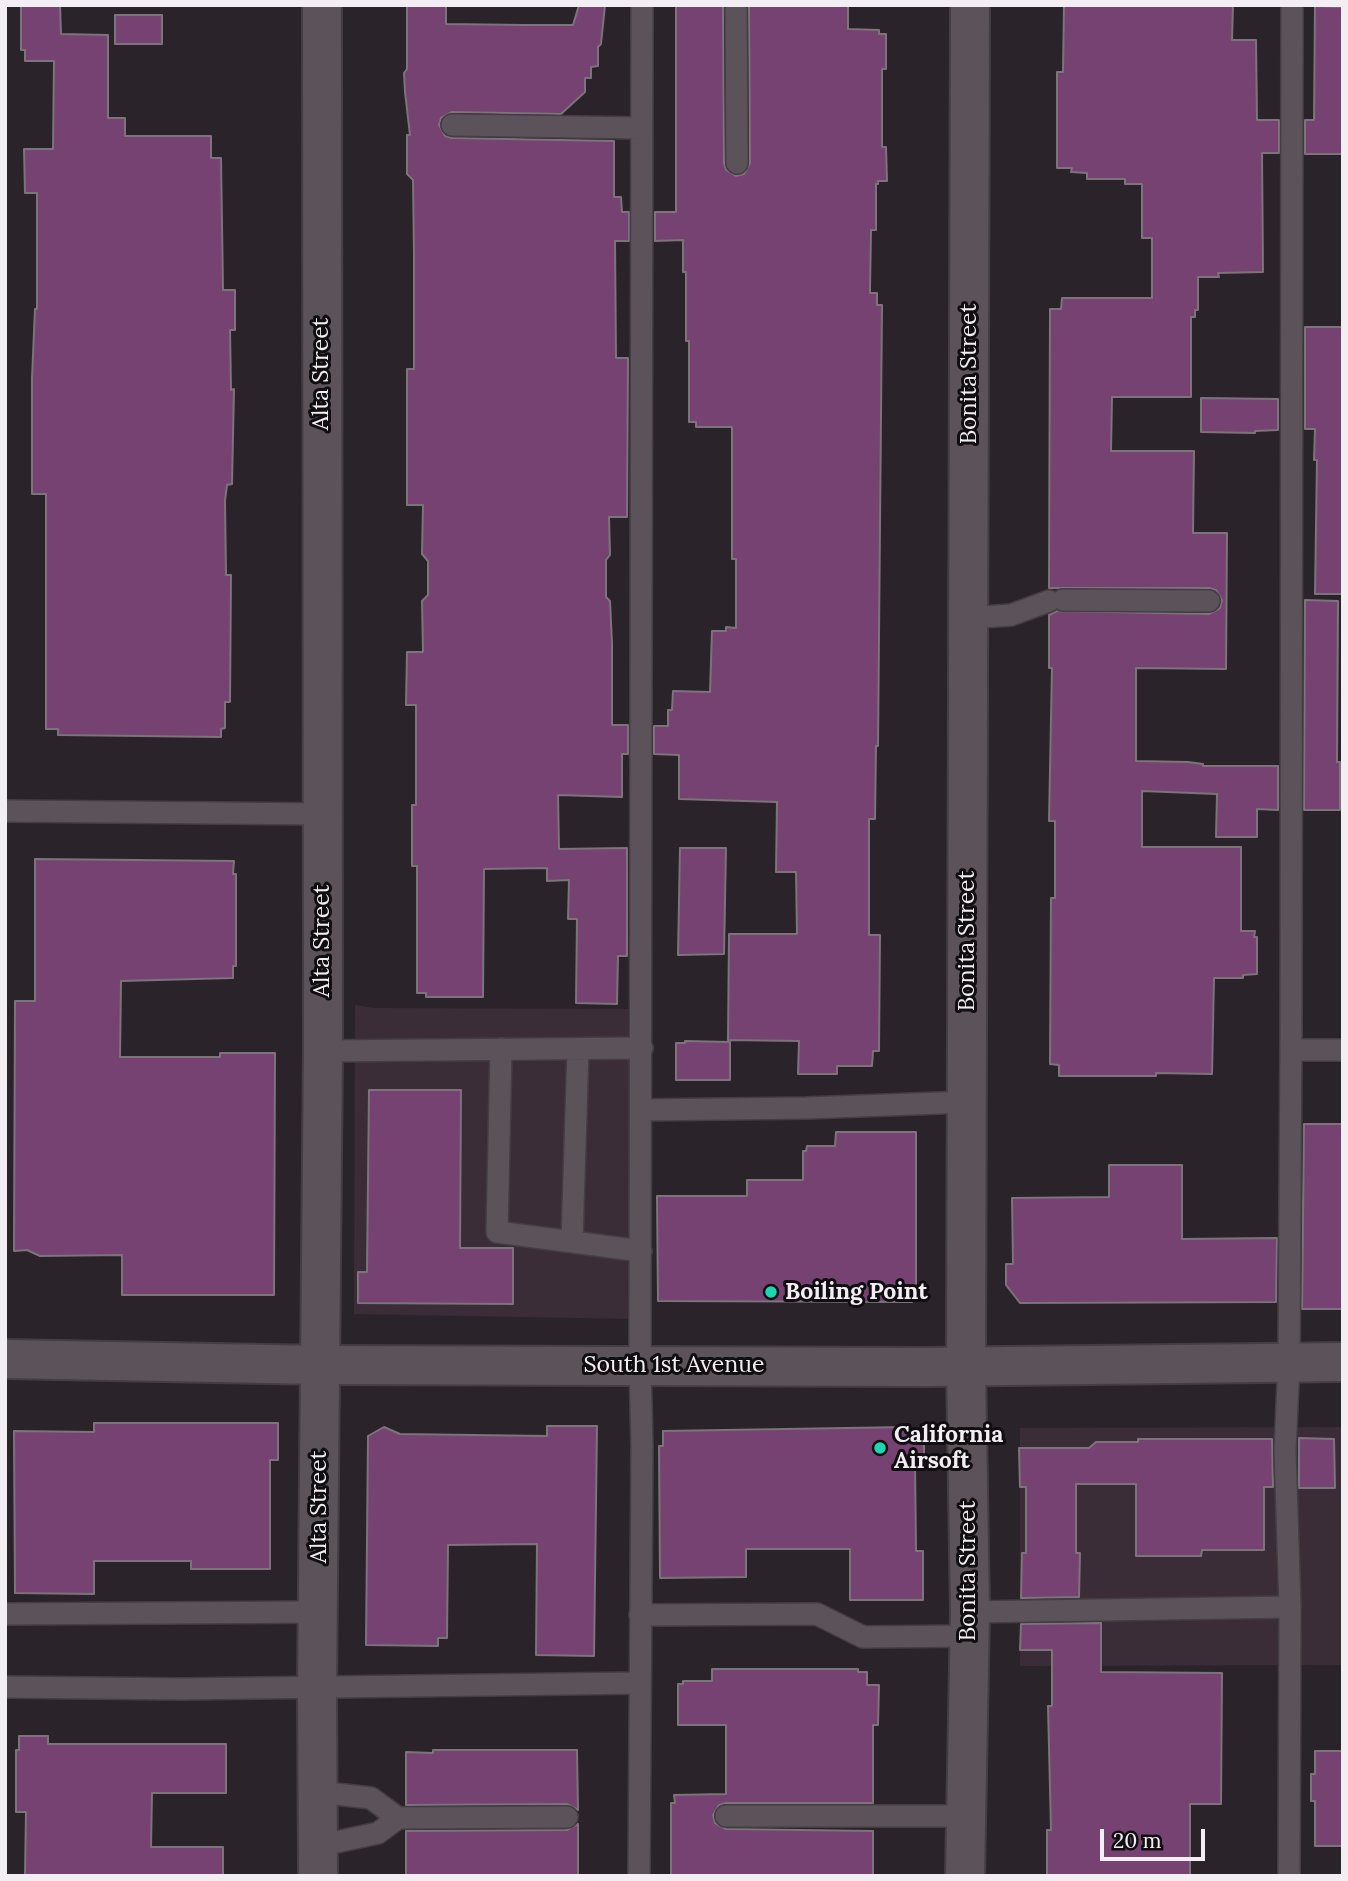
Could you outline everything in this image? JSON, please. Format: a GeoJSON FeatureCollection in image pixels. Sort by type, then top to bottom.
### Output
{"type":"FeatureCollection","features":[{"type":"Feature","properties":{"kind":"street","name":"Alta Street"},"geometry":{"type":"LineString","coordinates":[[318,1861],[323,1051],[321,5]]}},
{"type":"Feature","properties":{"kind":"street","name":"Bonita Street"},"geometry":{"type":"LineString","coordinates":[[965,1876],[969,1624],[966,1367],[970,5]]}},
{"type":"Feature","properties":{"kind":"street","name":"South 1st Avenue"},"geometry":{"type":"LineString","coordinates":[[5,1359],[321,1364],[966,1367],[1343,1362]]}},
{"type":"Feature","properties":{"kind":"lane"},"geometry":{"type":"LineString","coordinates":[[639,1876],[642,1447],[642,5]]}},
{"type":"Feature","properties":{"kind":"lane"},"geometry":{"type":"LineString","coordinates":[[736,5],[737,163]]}},
{"type":"Feature","properties":{"kind":"lane"},"geometry":{"type":"LineString","coordinates":[[1289,1876],[1290,1607],[1285,1450],[1289,1361],[1291,1050],[1292,5]]}},
{"type":"Feature","properties":{"kind":"lane"},"geometry":{"type":"LineString","coordinates":[[452,125],[641,128]]}},
{"type":"Feature","properties":{"kind":"lane"},"geometry":{"type":"LineString","coordinates":[[968,618],[1011,615],[1056,601],[1209,601]]}},
{"type":"Feature","properties":{"kind":"lane"},"geometry":{"type":"LineString","coordinates":[[5,811],[321,814]]}},
{"type":"Feature","properties":{"kind":"lane"},"geometry":{"type":"LineString","coordinates":[[323,1051],[642,1048]]}},
{"type":"Feature","properties":{"kind":"lane"},"geometry":{"type":"LineString","coordinates":[[501,1049],[497,1232],[641,1251]]}},
{"type":"Feature","properties":{"kind":"lane"},"geometry":{"type":"LineString","coordinates":[[572,1241],[579,1049]]}},
{"type":"Feature","properties":{"kind":"lane"},"geometry":{"type":"LineString","coordinates":[[1291,1050],[1343,1050]]}},
{"type":"Feature","properties":{"kind":"lane"},"geometry":{"type":"LineString","coordinates":[[641,1110],[967,1102]]}},
{"type":"Feature","properties":{"kind":"lane"},"geometry":{"type":"LineString","coordinates":[[639,1615],[817,1614],[863,1637],[969,1624],[1290,1607]]}},
{"type":"Feature","properties":{"kind":"lane"},"geometry":{"type":"LineString","coordinates":[[5,1614],[318,1612]]}},
{"type":"Feature","properties":{"kind":"lane"},"geometry":{"type":"LineString","coordinates":[[5,1687],[317,1688],[639,1684]]}},
{"type":"Feature","properties":{"kind":"lane"},"geometry":{"type":"LineString","coordinates":[[318,1792],[371,1798],[398,1818]]}},
{"type":"Feature","properties":{"kind":"lane"},"geometry":{"type":"LineString","coordinates":[[726,1816],[965,1816]]}},
{"type":"Feature","properties":{"kind":"lane"},"geometry":{"type":"LineString","coordinates":[[318,1861],[378,1833],[398,1818],[567,1817]]}},
{"type":"Feature","properties":{"kind":"shaded area"},"geometry":{"type":"Polygon","coordinates":[[[355,1005],[374,1008],[628,1009],[636,1319],[354,1314],[355,1005]]]}},
{"type":"Feature","properties":{"kind":"shaded area"},"geometry":{"type":"Polygon","coordinates":[[[1343,1427],[1343,1665],[1020,1666],[1020,1428],[1343,1427]]]}},
{"type":"Feature","properties":{"kind":"building"},"geometry":{"type":"Polygon","coordinates":[[[21,5],[60,5],[61,34],[108,35],[108,118],[125,118],[125,136],[211,136],[211,158],[221,158],[223,290],[235,290],[235,330],[230,330],[231,390],[234,389],[232,484],[227,485],[225,501],[226,575],[231,575],[230,702],[225,702],[225,728],[221,729],[221,737],[58,735],[58,729],[46,729],[46,494],[32,494],[37,193],[25,193],[24,149],[53,149],[54,61],[25,61],[25,50],[21,50],[21,5]]]}},
{"type":"Feature","properties":{"kind":"building"},"geometry":{"type":"Polygon","coordinates":[[[407,5],[446,5],[446,24],[573,25],[579,5],[605,5],[601,44],[598,47],[598,66],[591,67],[591,78],[585,78],[585,92],[561,114],[452,112],[441,118],[439,125],[445,136],[452,138],[614,141],[614,197],[621,197],[622,212],[629,212],[629,241],[615,241],[616,358],[628,358],[627,517],[609,517],[610,555],[606,560],[606,597],[610,601],[612,643],[612,725],[628,725],[628,754],[622,754],[622,797],[558,795],[559,849],[627,848],[627,956],[618,956],[617,1004],[576,1003],[577,919],[568,919],[569,880],[547,881],[547,868],[484,869],[483,997],[426,997],[426,993],[417,993],[417,866],[412,866],[412,805],[416,805],[416,705],[406,705],[407,652],[423,652],[422,601],[428,595],[428,561],[422,554],[423,505],[407,505],[407,369],[414,369],[414,255],[413,180],[407,174],[407,135],[410,135],[404,73],[407,69],[407,5]]]}},
{"type":"Feature","properties":{"kind":"building"},"geometry":{"type":"Polygon","coordinates":[[[676,5],[723,5],[724,163],[726,170],[736,176],[744,174],[750,163],[749,5],[848,5],[848,29],[879,30],[879,34],[886,34],[886,69],[882,69],[882,147],[886,147],[887,181],[878,181],[876,184],[876,230],[871,230],[870,289],[870,293],[877,293],[877,305],[882,305],[878,746],[875,819],[869,819],[869,935],[880,935],[879,1051],[873,1051],[872,1066],[837,1066],[837,1074],[798,1074],[799,1041],[728,1040],[729,934],[797,934],[796,872],[776,872],[777,802],[679,799],[679,755],[654,754],[654,726],[668,726],[668,710],[672,710],[673,691],[710,692],[712,631],[726,631],[726,627],[736,628],[736,559],[732,559],[732,427],[696,427],[696,422],[689,422],[689,341],[686,341],[683,240],[655,241],[655,212],[676,212],[676,5]]]}},
{"type":"Feature","properties":{"kind":"building"},"geometry":{"type":"Polygon","coordinates":[[[1064,5],[1233,5],[1232,40],[1256,40],[1257,120],[1279,120],[1279,153],[1262,153],[1263,272],[1218,273],[1219,277],[1198,277],[1198,310],[1195,310],[1195,317],[1191,317],[1191,397],[1112,397],[1111,451],[1194,451],[1193,533],[1227,533],[1226,669],[1136,668],[1136,761],[1188,762],[1203,766],[1278,766],[1278,810],[1257,809],[1257,837],[1216,837],[1217,794],[1142,791],[1142,847],[1241,847],[1241,931],[1255,931],[1257,974],[1243,975],[1243,978],[1214,978],[1212,1074],[1059,1076],[1059,1065],[1050,1064],[1051,898],[1055,898],[1055,821],[1049,821],[1052,668],[1049,668],[1049,615],[1057,611],[1209,614],[1220,608],[1222,600],[1216,590],[1209,588],[1049,588],[1050,309],[1061,309],[1062,298],[1152,298],[1152,238],[1142,238],[1142,184],[1125,184],[1125,179],[1087,179],[1087,173],[1071,172],[1072,168],[1057,168],[1057,72],[1063,72],[1064,5]]]}},
{"type":"Feature","properties":{"kind":"building"},"geometry":{"type":"Polygon","coordinates":[[[1315,6],[1343,7],[1343,154],[1305,154],[1305,120],[1314,120],[1315,6]]]}},
{"type":"Feature","properties":{"kind":"building"},"geometry":{"type":"Polygon","coordinates":[[[115,15],[162,15],[162,44],[115,44],[115,15]]]}},
{"type":"Feature","properties":{"kind":"building"},"geometry":{"type":"Polygon","coordinates":[[[1305,327],[1343,327],[1343,594],[1315,594],[1317,460],[1314,460],[1315,429],[1305,429],[1305,327]]]}},
{"type":"Feature","properties":{"kind":"building"},"geometry":{"type":"Polygon","coordinates":[[[1201,398],[1278,399],[1278,430],[1255,433],[1201,432],[1201,398]]]}},
{"type":"Feature","properties":{"kind":"building"},"geometry":{"type":"Polygon","coordinates":[[[1305,600],[1338,601],[1337,762],[1340,762],[1340,810],[1304,810],[1305,600]]]}},
{"type":"Feature","properties":{"kind":"building"},"geometry":{"type":"Polygon","coordinates":[[[680,848],[726,848],[724,954],[678,955],[680,848]]]}},
{"type":"Feature","properties":{"kind":"building"},"geometry":{"type":"Polygon","coordinates":[[[35,859],[234,861],[236,966],[233,966],[233,978],[121,981],[120,1057],[220,1057],[220,1053],[275,1053],[274,1295],[122,1295],[122,1255],[40,1256],[27,1250],[14,1251],[15,1001],[35,1001],[35,859]]]}},
{"type":"Feature","properties":{"kind":"building"},"geometry":{"type":"Polygon","coordinates":[[[730,1042],[730,1080],[676,1080],[676,1043],[730,1042]]]}},
{"type":"Feature","properties":{"kind":"building"},"geometry":{"type":"Polygon","coordinates":[[[369,1090],[461,1090],[460,1248],[513,1248],[513,1304],[358,1303],[358,1272],[367,1272],[369,1090]]]}},
{"type":"Feature","properties":{"kind":"building"},"geometry":{"type":"Polygon","coordinates":[[[1304,1124],[1343,1124],[1343,1309],[1302,1309],[1304,1124]]]}},
{"type":"Feature","properties":{"kind":"building"},"geometry":{"type":"Polygon","coordinates":[[[836,1132],[916,1132],[916,1294],[911,1294],[912,1302],[658,1301],[657,1196],[747,1196],[747,1180],[803,1180],[803,1151],[806,1151],[807,1146],[835,1146],[836,1132]]]}},
{"type":"Feature","properties":{"kind":"building"},"geometry":{"type":"Polygon","coordinates":[[[1109,1165],[1182,1165],[1182,1239],[1277,1238],[1276,1302],[1020,1303],[1006,1285],[1006,1264],[1013,1264],[1012,1198],[1109,1197],[1109,1165]]]}},
{"type":"Feature","properties":{"kind":"building"},"geometry":{"type":"Polygon","coordinates":[[[94,1423],[278,1423],[278,1460],[270,1460],[270,1569],[191,1569],[191,1561],[94,1561],[94,1594],[15,1593],[14,1431],[94,1432],[94,1423]]]}},
{"type":"Feature","properties":{"kind":"building"},"geometry":{"type":"Polygon","coordinates":[[[547,1426],[597,1426],[594,1656],[536,1655],[537,1544],[448,1545],[447,1638],[438,1638],[438,1646],[366,1645],[368,1436],[384,1427],[400,1434],[547,1436],[547,1426]]]}},
{"type":"Feature","properties":{"kind":"building"},"geometry":{"type":"Polygon","coordinates":[[[908,1427],[924,1441],[924,1463],[915,1463],[916,1551],[923,1551],[923,1600],[850,1600],[850,1549],[746,1549],[746,1577],[660,1578],[659,1446],[663,1446],[663,1431],[908,1427]]]}},
{"type":"Feature","properties":{"kind":"building"},"geometry":{"type":"Polygon","coordinates":[[[1299,1438],[1334,1439],[1335,1488],[1299,1488],[1299,1438]]]}},
{"type":"Feature","properties":{"kind":"building"},"geometry":{"type":"Polygon","coordinates":[[[1138,1439],[1272,1439],[1273,1487],[1264,1487],[1264,1550],[1202,1550],[1201,1556],[1136,1556],[1136,1484],[1076,1484],[1076,1553],[1080,1553],[1079,1597],[1021,1598],[1022,1553],[1026,1553],[1026,1487],[1020,1487],[1019,1448],[1089,1448],[1096,1442],[1138,1442],[1138,1439]]]}},
{"type":"Feature","properties":{"kind":"building"},"geometry":{"type":"Polygon","coordinates":[[[1101,1623],[1101,1672],[1222,1673],[1221,1804],[1190,1804],[1190,1876],[1047,1876],[1047,1830],[1051,1830],[1048,1706],[1052,1706],[1052,1650],[1020,1650],[1021,1624],[1101,1623]]]}},
{"type":"Feature","properties":{"kind":"building"},"geometry":{"type":"Polygon","coordinates":[[[712,1669],[858,1669],[858,1672],[867,1672],[867,1685],[879,1685],[878,1725],[873,1725],[873,1803],[726,1803],[719,1805],[713,1815],[715,1823],[726,1829],[873,1831],[873,1876],[671,1876],[671,1803],[675,1803],[674,1795],[726,1794],[726,1725],[678,1725],[678,1684],[683,1684],[683,1681],[712,1681],[712,1669]]]}},
{"type":"Feature","properties":{"kind":"building"},"geometry":{"type":"Polygon","coordinates":[[[19,1736],[48,1736],[48,1744],[226,1744],[226,1793],[152,1793],[151,1847],[223,1847],[223,1876],[25,1876],[26,1812],[16,1812],[16,1750],[19,1750],[19,1736]]]}},
{"type":"Feature","properties":{"kind":"building"},"geometry":{"type":"Polygon","coordinates":[[[433,1750],[577,1750],[578,1810],[567,1804],[406,1805],[406,1752],[433,1753],[433,1750]]]}},
{"type":"Feature","properties":{"kind":"building"},"geometry":{"type":"Polygon","coordinates":[[[1315,1751],[1343,1751],[1343,1846],[1315,1846],[1315,1801],[1311,1801],[1311,1774],[1315,1774],[1315,1751]]]}},
{"type":"Feature","properties":{"kind":"building"},"geometry":{"type":"Polygon","coordinates":[[[578,1824],[578,1876],[406,1876],[406,1831],[567,1830],[578,1824]]]}},
{"type":"Feature","properties":{"kind":"place","name":"Boiling Point"},"geometry":{"type":"Point","coordinates":[771,1292]}},
{"type":"Feature","properties":{"kind":"place","name":"California Airsoft"},"geometry":{"type":"Point","coordinates":[880,1448]}}]}
